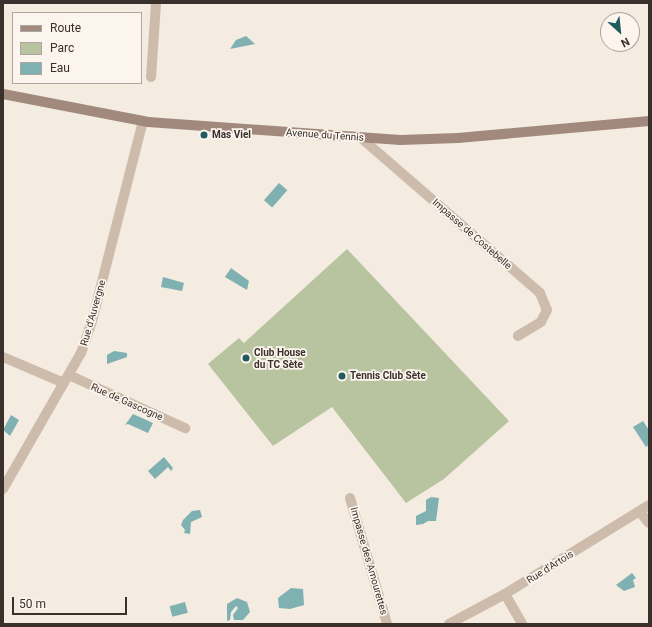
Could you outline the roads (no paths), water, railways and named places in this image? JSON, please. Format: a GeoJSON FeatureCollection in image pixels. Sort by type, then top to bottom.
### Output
{"type":"FeatureCollection","features":[{"type":"Feature","properties":{"kind":"street"},"geometry":{"type":"LineString","coordinates":[[151,77],[156,3]]}},
{"type":"Feature","properties":{"kind":"street","name":"Avenue du Tennis"},"geometry":{"type":"LineString","coordinates":[[3,94],[143,121],[400,140],[458,138],[649,121]]}},
{"type":"Feature","properties":{"kind":"street","name":"Rue d'Auvergne"},"geometry":{"type":"LineString","coordinates":[[3,488],[81,353],[92,321],[143,121]]}},
{"type":"Feature","properties":{"kind":"street","name":"Impasse de Costebelle"},"geometry":{"type":"LineString","coordinates":[[360,137],[540,293],[547,310],[541,322],[518,336]]}},
{"type":"Feature","properties":{"kind":"street","name":"Rue de Gascogne"},"geometry":{"type":"LineString","coordinates":[[3,357],[67,379],[185,428]]}},
{"type":"Feature","properties":{"kind":"street","name":"Impasse des Amourettes"},"geometry":{"type":"LineString","coordinates":[[350,498],[387,624]]}},
{"type":"Feature","properties":{"kind":"street","name":"Rue d'Artois"},"geometry":{"type":"LineString","coordinates":[[449,624],[505,594],[640,512],[649,505]]}},
{"type":"Feature","properties":{"kind":"street"},"geometry":{"type":"LineString","coordinates":[[640,512],[649,523]]}},
{"type":"Feature","properties":{"kind":"street"},"geometry":{"type":"LineString","coordinates":[[505,594],[522,624]]}},
{"type":"Feature","properties":{"kind":"water"},"geometry":{"type":"Polygon","coordinates":[[[246,36],[255,44],[230,49],[236,40],[246,36]]]}},
{"type":"Feature","properties":{"kind":"water"},"geometry":{"type":"Polygon","coordinates":[[[279,183],[287,190],[272,208],[264,200],[279,183]]]}},
{"type":"Feature","properties":{"kind":"water"},"geometry":{"type":"Polygon","coordinates":[[[231,268],[249,281],[247,290],[225,277],[231,268]]]}},
{"type":"Feature","properties":{"kind":"water"},"geometry":{"type":"Polygon","coordinates":[[[163,277],[184,283],[182,291],[161,287],[163,277]]]}},
{"type":"Feature","properties":{"kind":"water"},"geometry":{"type":"Polygon","coordinates":[[[114,351],[127,353],[127,357],[107,364],[107,355],[114,351]]]}},
{"type":"Feature","properties":{"kind":"water"},"geometry":{"type":"Polygon","coordinates":[[[133,414],[153,423],[148,433],[128,424],[125,425],[133,414]]]}},
{"type":"Feature","properties":{"kind":"water"},"geometry":{"type":"Polygon","coordinates":[[[11,415],[19,420],[10,436],[3,430],[11,415]]]}},
{"type":"Feature","properties":{"kind":"water"},"geometry":{"type":"Polygon","coordinates":[[[643,421],[649,430],[649,445],[646,447],[633,427],[643,421]]]}},
{"type":"Feature","properties":{"kind":"water"},"geometry":{"type":"Polygon","coordinates":[[[164,457],[173,468],[171,471],[168,467],[155,479],[148,471],[164,457]]]}},
{"type":"Feature","properties":{"kind":"water"},"geometry":{"type":"Polygon","coordinates":[[[431,497],[439,498],[436,521],[428,521],[423,524],[416,525],[416,516],[426,511],[426,500],[431,497]]]}},
{"type":"Feature","properties":{"kind":"water"},"geometry":{"type":"Polygon","coordinates":[[[200,510],[202,517],[191,522],[190,534],[184,533],[185,530],[181,525],[183,520],[192,511],[200,510]]]}},
{"type":"Feature","properties":{"kind":"water"},"geometry":{"type":"Polygon","coordinates":[[[632,573],[636,578],[633,580],[635,587],[624,591],[616,585],[632,573]]]}},
{"type":"Feature","properties":{"kind":"water"},"geometry":{"type":"Polygon","coordinates":[[[291,588],[303,589],[304,605],[290,609],[279,608],[278,598],[291,588]]]}},
{"type":"Feature","properties":{"kind":"water"},"geometry":{"type":"Polygon","coordinates":[[[237,598],[247,602],[250,612],[243,620],[234,620],[233,615],[238,608],[236,606],[231,612],[230,620],[227,621],[227,604],[237,598]]]}},
{"type":"Feature","properties":{"kind":"water"},"geometry":{"type":"Polygon","coordinates":[[[185,602],[188,613],[172,617],[170,606],[185,602]]]}},
{"type":"Feature","properties":{"kind":"place","name":"Mas Viel"},"geometry":{"type":"Point","coordinates":[204,135]}},
{"type":"Feature","properties":{"kind":"place","name":"Club House du TC Sète"},"geometry":{"type":"Point","coordinates":[246,358]}},
{"type":"Feature","properties":{"kind":"place","name":"Tennis Club Sète"},"geometry":{"type":"Point","coordinates":[342,376]}}]}
